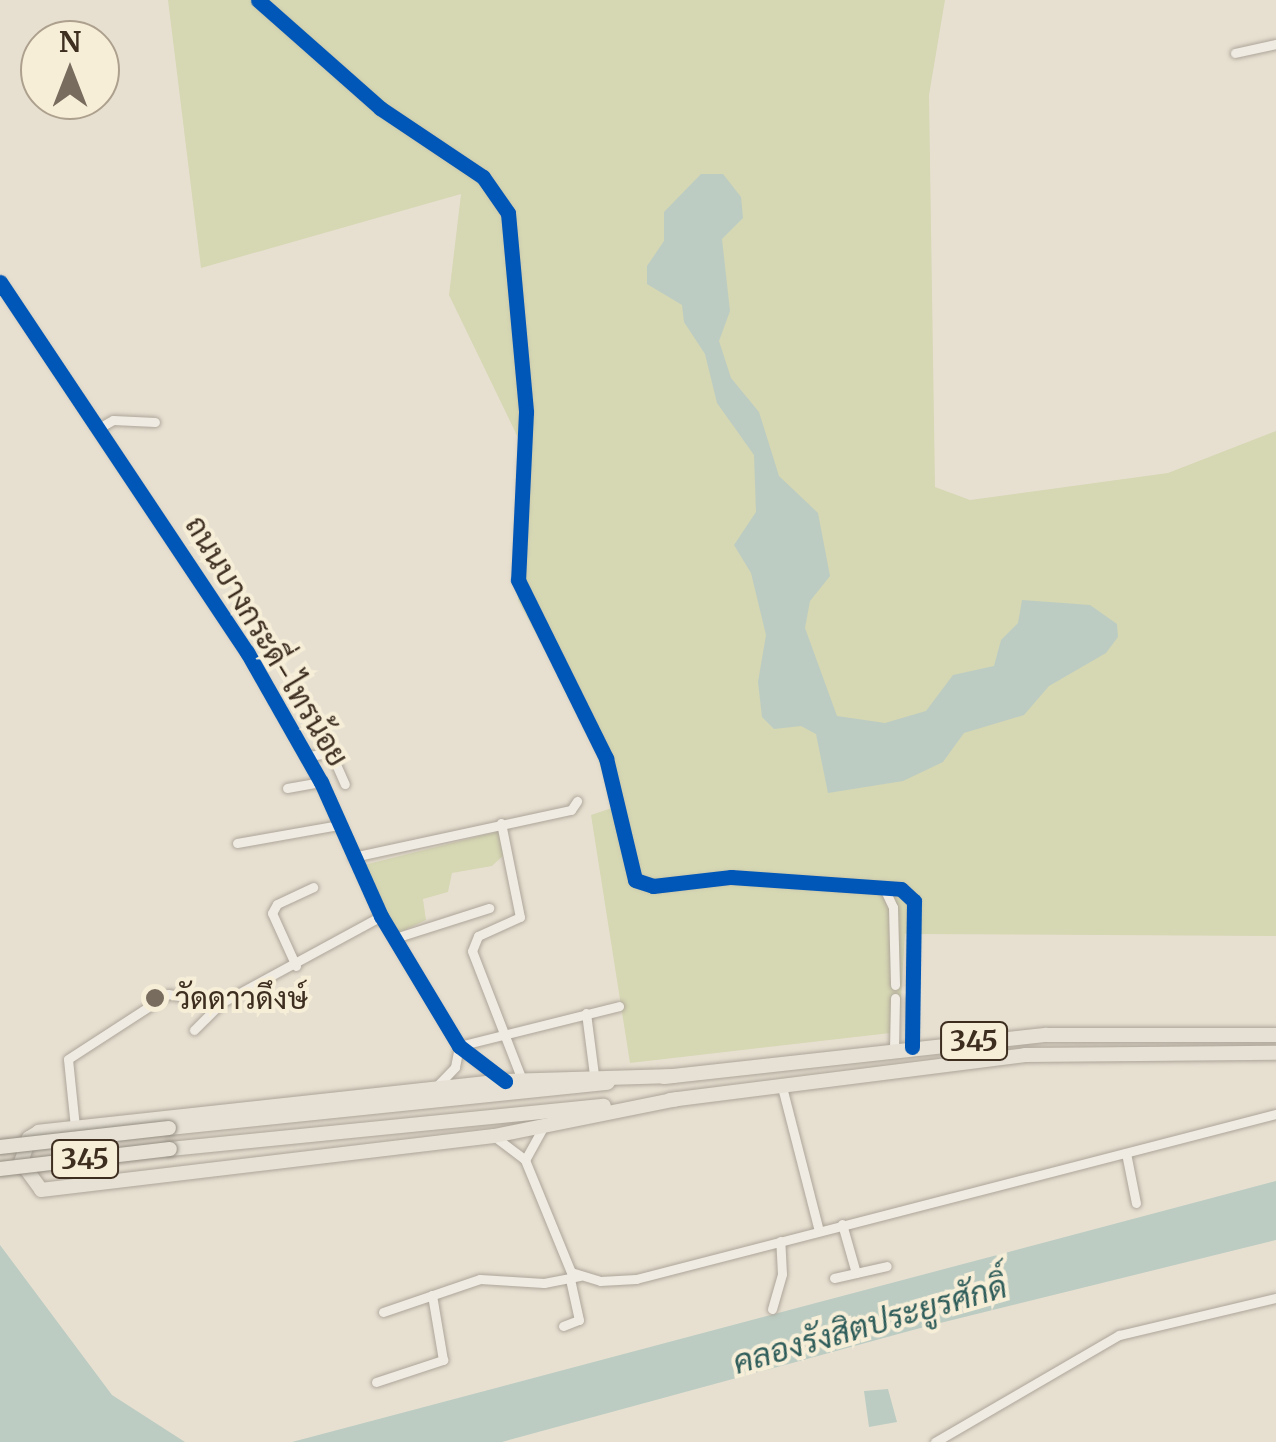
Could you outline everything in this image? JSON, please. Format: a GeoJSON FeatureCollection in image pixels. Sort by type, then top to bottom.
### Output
{"type":"FeatureCollection","features":[{"type":"Feature","properties":{"kind":"main road","name":"345"},"geometry":{"type":"LineString","coordinates":[[0,1147],[912,1047],[1085,1032],[1276,1036]]}},
{"type":"Feature","properties":{"kind":"main road","name":"345"},"geometry":{"type":"LineString","coordinates":[[0,1169],[677,1099],[1055,1053],[1273,1054]]}},
{"type":"Feature","properties":{"kind":"main road"},"geometry":{"type":"LineString","coordinates":[[674,1076],[594,1075],[505,1081],[75,1128],[29,1138],[21,1162],[32,1185],[40,1190],[494,1136],[677,1099]]}},
{"type":"Feature","properties":{"kind":"street"},"geometry":{"type":"LineString","coordinates":[[258,0],[380,108],[483,177],[508,212],[526,412],[518,580],[606,758],[634,880],[653,886],[731,877],[901,889],[914,902],[912,984]]}},
{"type":"Feature","properties":{"kind":"street"},"geometry":{"type":"LineString","coordinates":[[1235,53],[1276,44]]}},
{"type":"Feature","properties":{"kind":"street","name":"ถนนบางกระดี่-ไทรน้อย"},"geometry":{"type":"LineString","coordinates":[[0,282],[99,428],[308,756],[381,916],[458,1046],[505,1081]]}},
{"type":"Feature","properties":{"kind":"street"},"geometry":{"type":"LineString","coordinates":[[99,428],[113,420],[155,422]]}},
{"type":"Feature","properties":{"kind":"street"},"geometry":{"type":"LineString","coordinates":[[308,756],[336,756],[345,784]]}},
{"type":"Feature","properties":{"kind":"street"},"geometry":{"type":"LineString","coordinates":[[287,788],[321,782]]}},
{"type":"Feature","properties":{"kind":"street"},"geometry":{"type":"LineString","coordinates":[[352,857],[571,810],[578,801]]}},
{"type":"Feature","properties":{"kind":"street"},"geometry":{"type":"LineString","coordinates":[[501,823],[520,917],[478,936],[472,951],[522,1080]]}},
{"type":"Feature","properties":{"kind":"street"},"geometry":{"type":"LineString","coordinates":[[236,843],[339,825]]}},
{"type":"Feature","properties":{"kind":"street"},"geometry":{"type":"LineString","coordinates":[[296,966],[272,913],[276,904],[313,886]]}},
{"type":"Feature","properties":{"kind":"street"},"geometry":{"type":"LineString","coordinates":[[884,888],[893,907],[895,984]]}},
{"type":"Feature","properties":{"kind":"street"},"geometry":{"type":"LineString","coordinates":[[396,938],[489,908]]}},
{"type":"Feature","properties":{"kind":"street"},"geometry":{"type":"LineString","coordinates":[[194,1030],[221,1003],[296,966],[381,916]]}},
{"type":"Feature","properties":{"kind":"street"},"geometry":{"type":"LineString","coordinates":[[75,1128],[68,1059],[168,994],[221,1003]]}},
{"type":"Feature","properties":{"kind":"street"},"geometry":{"type":"LineString","coordinates":[[894,1050],[895,998]]}},
{"type":"Feature","properties":{"kind":"street"},"geometry":{"type":"LineString","coordinates":[[912,1000],[912,1047]]}},
{"type":"Feature","properties":{"kind":"street"},"geometry":{"type":"LineString","coordinates":[[435,1088],[455,1067],[458,1046],[619,1006]]}},
{"type":"Feature","properties":{"kind":"street"},"geometry":{"type":"LineString","coordinates":[[586,1013],[594,1075]]}},
{"type":"Feature","properties":{"kind":"street"},"geometry":{"type":"LineString","coordinates":[[782,1087],[818,1231]]}},
{"type":"Feature","properties":{"kind":"street"},"geometry":{"type":"LineString","coordinates":[[383,1312],[480,1278],[636,1279],[1276,1114]]}},
{"type":"Feature","properties":{"kind":"street"},"geometry":{"type":"LineString","coordinates":[[525,1160],[532,1139],[558,1124]]}},
{"type":"Feature","properties":{"kind":"street"},"geometry":{"type":"LineString","coordinates":[[494,1136],[525,1160],[574,1278],[578,1320],[562,1326]]}},
{"type":"Feature","properties":{"kind":"street"},"geometry":{"type":"LineString","coordinates":[[1126,1152],[1136,1203]]}},
{"type":"Feature","properties":{"kind":"street"},"geometry":{"type":"LineString","coordinates":[[842,1224],[856,1273]]}},
{"type":"Feature","properties":{"kind":"street"},"geometry":{"type":"LineString","coordinates":[[772,1309],[782,1274],[780,1240]]}},
{"type":"Feature","properties":{"kind":"street"},"geometry":{"type":"LineString","coordinates":[[834,1278],[887,1266]]}},
{"type":"Feature","properties":{"kind":"street"},"geometry":{"type":"LineString","coordinates":[[376,1382],[443,1360],[432,1295]]}},
{"type":"Feature","properties":{"kind":"street"},"geometry":{"type":"LineString","coordinates":[[935,1442],[1119,1336],[1276,1298]]}},
{"type":"Feature","properties":{"kind":"green space"},"geometry":{"type":"Polygon","coordinates":[[[168,0],[945,0],[929,95],[935,487],[970,500],[1168,473],[1276,431],[1276,936],[905,934],[899,1032],[630,1063],[591,815],[612,808],[593,740],[518,600],[525,452],[449,295],[461,194],[201,268],[168,0]]]}},
{"type":"Feature","properties":{"kind":"green space"},"geometry":{"type":"Polygon","coordinates":[[[500,831],[506,853],[492,866],[452,873],[448,892],[423,899],[426,920],[396,934],[360,866],[500,831]]]}},
{"type":"Feature","properties":{"kind":"water"},"geometry":{"type":"Polygon","coordinates":[[[701,174],[723,174],[741,197],[743,218],[722,239],[730,311],[719,341],[731,378],[759,412],[779,476],[818,513],[830,576],[810,601],[805,628],[837,716],[885,723],[926,711],[953,675],[994,666],[1001,640],[1018,623],[1022,600],[1090,605],[1117,624],[1118,637],[1106,653],[1049,686],[1024,715],[964,733],[943,762],[903,781],[828,793],[816,734],[801,726],[774,729],[762,717],[758,682],[766,635],[751,573],[734,545],[756,512],[754,455],[717,403],[705,354],[684,322],[682,305],[647,284],[647,266],[664,241],[664,212],[701,174]]]}},
{"type":"Feature","properties":{"kind":"water","name":"คลองรังสิตประยูรศักดิ์"},"geometry":{"type":"Polygon","coordinates":[[[1276,1181],[1276,1240],[924,1327],[502,1442],[292,1442],[1276,1181]]]}},
{"type":"Feature","properties":{"kind":"water"},"geometry":{"type":"Polygon","coordinates":[[[0,1245],[112,1395],[185,1442],[0,1442],[0,1245]]]}},
{"type":"Feature","properties":{"kind":"water"},"geometry":{"type":"Polygon","coordinates":[[[888,1389],[897,1422],[869,1427],[864,1391],[888,1389]]]}},
{"type":"Feature","properties":{"kind":"cycle path"},"geometry":{"type":"LineString","coordinates":[[258,0],[380,108],[483,177],[508,213],[526,412],[518,580],[606,758],[635,880],[653,886],[731,877],[901,889],[914,901],[912,1047]]}},
{"type":"Feature","properties":{"kind":"cycle path"},"geometry":{"type":"LineString","coordinates":[[0,282],[247,652],[321,782],[381,916],[459,1046],[505,1081]]}},
{"type":"Feature","properties":{"kind":"place","name":"วัดดาวดึงษ์"},"geometry":{"type":"Point","coordinates":[155,998]}}]}
